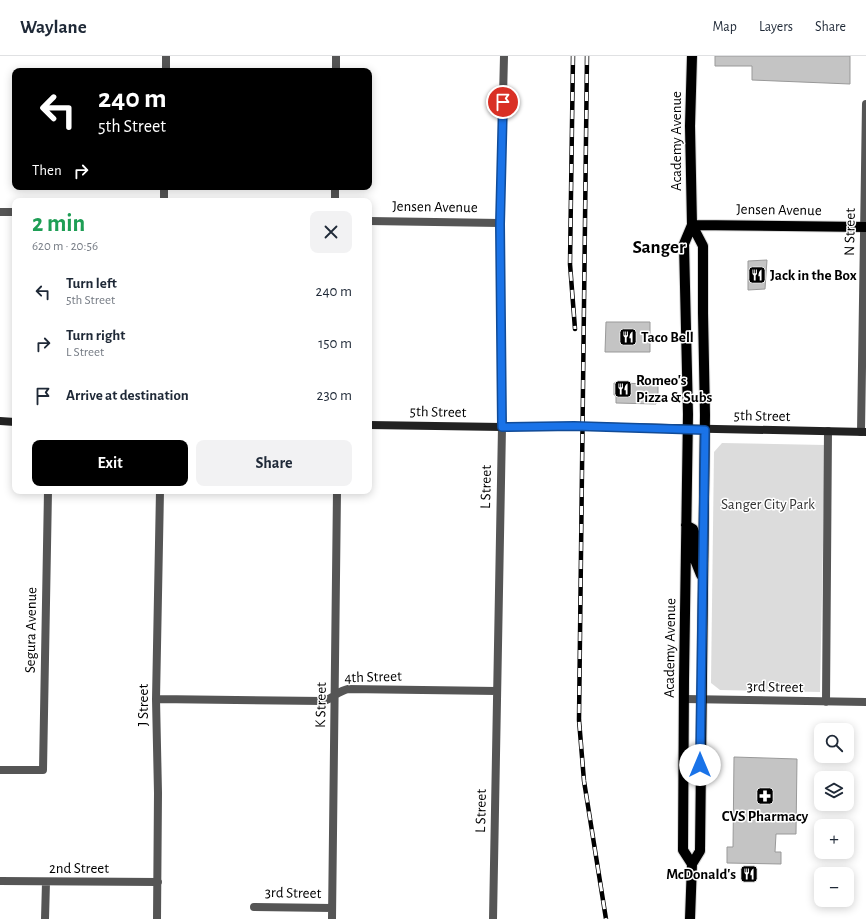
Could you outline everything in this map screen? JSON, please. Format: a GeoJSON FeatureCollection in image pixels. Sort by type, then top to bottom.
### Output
{"type":"FeatureCollection","features":[{"type":"Feature","properties":{"kind":"main road","name":"Academy Avenue"},"geometry":{"type":"LineString","coordinates":[[692,56],[690,126],[692,225],[684,244],[688,429],[684,699],[684,850],[692,864]]}},
{"type":"Feature","properties":{"kind":"main road","name":"Academy Avenue"},"geometry":{"type":"LineString","coordinates":[[690,919],[692,864],[700,851],[705,430],[703,246],[692,225]]}},
{"type":"Feature","properties":{"kind":"main road","name":"Jensen Avenue"},"geometry":{"type":"LineString","coordinates":[[692,225],[865,227]]}},
{"type":"Feature","properties":{"kind":"main road"},"geometry":{"type":"LineString","coordinates":[[686,525],[692,529],[694,533],[695,560],[703,578]]}},
{"type":"Feature","properties":{"kind":"street"},"geometry":{"type":"LineString","coordinates":[[166,56],[166,68]]}},
{"type":"Feature","properties":{"kind":"street"},"geometry":{"type":"LineString","coordinates":[[336,56],[336,68]]}},
{"type":"Feature","properties":{"kind":"street","name":"L Street"},"geometry":{"type":"LineString","coordinates":[[493,919],[502,427],[500,224],[504,56]]}},
{"type":"Feature","properties":{"kind":"street","name":"N Street"},"geometry":{"type":"LineString","coordinates":[[863,432],[866,104]]}},
{"type":"Feature","properties":{"kind":"street"},"geometry":{"type":"LineString","coordinates":[[0,212],[12,212]]}},
{"type":"Feature","properties":{"kind":"street","name":"Jensen Avenue"},"geometry":{"type":"LineString","coordinates":[[372,221],[500,224]]}},
{"type":"Feature","properties":{"kind":"street"},"geometry":{"type":"LineString","coordinates":[[0,421],[12,422]]}},
{"type":"Feature","properties":{"kind":"street","name":"5th Street"},"geometry":{"type":"LineString","coordinates":[[372,425],[502,427],[574,426],[705,430],[863,432]]}},
{"type":"Feature","properties":{"kind":"street"},"geometry":{"type":"LineString","coordinates":[[826,702],[828,431]]}},
{"type":"Feature","properties":{"kind":"street","name":"Segura Avenue"},"geometry":{"type":"LineString","coordinates":[[0,770],[43,770],[48,494]]}},
{"type":"Feature","properties":{"kind":"street","name":"J Street"},"geometry":{"type":"LineString","coordinates":[[157,919],[158,792],[156,699],[160,494]]}},
{"type":"Feature","properties":{"kind":"street","name":"K Street"},"geometry":{"type":"LineString","coordinates":[[332,919],[337,494]]}},
{"type":"Feature","properties":{"kind":"street","name":"4th Street"},"geometry":{"type":"LineString","coordinates":[[156,699],[323,701],[328,700],[343,690],[348,689],[497,691]]}},
{"type":"Feature","properties":{"kind":"street","name":"3rd Street"},"geometry":{"type":"LineString","coordinates":[[684,699],[866,702]]}},
{"type":"Feature","properties":{"kind":"street","name":"2nd Street"},"geometry":{"type":"LineString","coordinates":[[0,881],[158,882]]}},
{"type":"Feature","properties":{"kind":"street"},"geometry":{"type":"LineString","coordinates":[[45,919],[46,882]]}},
{"type":"Feature","properties":{"kind":"street","name":"3rd Street"},"geometry":{"type":"LineString","coordinates":[[254,907],[332,908]]}},
{"type":"Feature","properties":{"kind":"green space","name":"Sanger City Park"},"geometry":{"type":"Polygon","coordinates":[[[722,443],[825,445],[820,692],[720,690],[711,683],[714,452],[722,443]]]}},
{"type":"Feature","properties":{"kind":"building"},"geometry":{"type":"Polygon","coordinates":[[[715,56],[850,56],[850,84],[752,80],[752,66],[715,66],[715,56]]]}},
{"type":"Feature","properties":{"kind":"building","name":"Jack in the Box"},"geometry":{"type":"Polygon","coordinates":[[[767,260],[765,289],[748,290],[748,261],[767,260]]]}},
{"type":"Feature","properties":{"kind":"building","name":"Taco Bell"},"geometry":{"type":"Polygon","coordinates":[[[606,322],[650,322],[650,352],[605,352],[606,322]]]}},
{"type":"Feature","properties":{"kind":"building"},"geometry":{"type":"Polygon","coordinates":[[[614,383],[658,384],[656,404],[616,403],[614,383]]]}},
{"type":"Feature","properties":{"kind":"building","name":"CVS Pharmacy"},"geometry":{"type":"Polygon","coordinates":[[[734,757],[797,759],[796,834],[776,834],[775,852],[781,852],[781,864],[727,863],[727,847],[733,847],[734,757]]]}},
{"type":"Feature","properties":{"kind":"railway"},"geometry":{"type":"LineString","coordinates":[[573,56],[570,264],[575,329]]}},
{"type":"Feature","properties":{"kind":"railway"},"geometry":{"type":"LineString","coordinates":[[587,56],[579,720],[584,781],[606,919]]}},
{"type":"Feature","properties":{"kind":"place","name":"Jack in the Box"},"geometry":{"type":"Point","coordinates":[757,275]}},
{"type":"Feature","properties":{"kind":"place","name":"Taco Bell"},"geometry":{"type":"Point","coordinates":[628,337]}},
{"type":"Feature","properties":{"kind":"place","name":"Romeo's Pizza & Subs"},"geometry":{"type":"Point","coordinates":[623,389]}},
{"type":"Feature","properties":{"kind":"place","name":"CVS Pharmacy"},"geometry":{"type":"Point","coordinates":[765,796]}},
{"type":"Feature","properties":{"kind":"place","name":"McDonald's"},"geometry":{"type":"Point","coordinates":[749,874]}},
{"type":"Feature","properties":{"kind":"district","name":"Sanger"},"geometry":{"type":"Point","coordinates":[659,247]}},
{"type":"Feature","properties":{"kind":"route"},"geometry":{"type":"LineString","coordinates":[[503,102],[500,224],[502,427],[574,426],[705,430],[700,765]]}}]}
